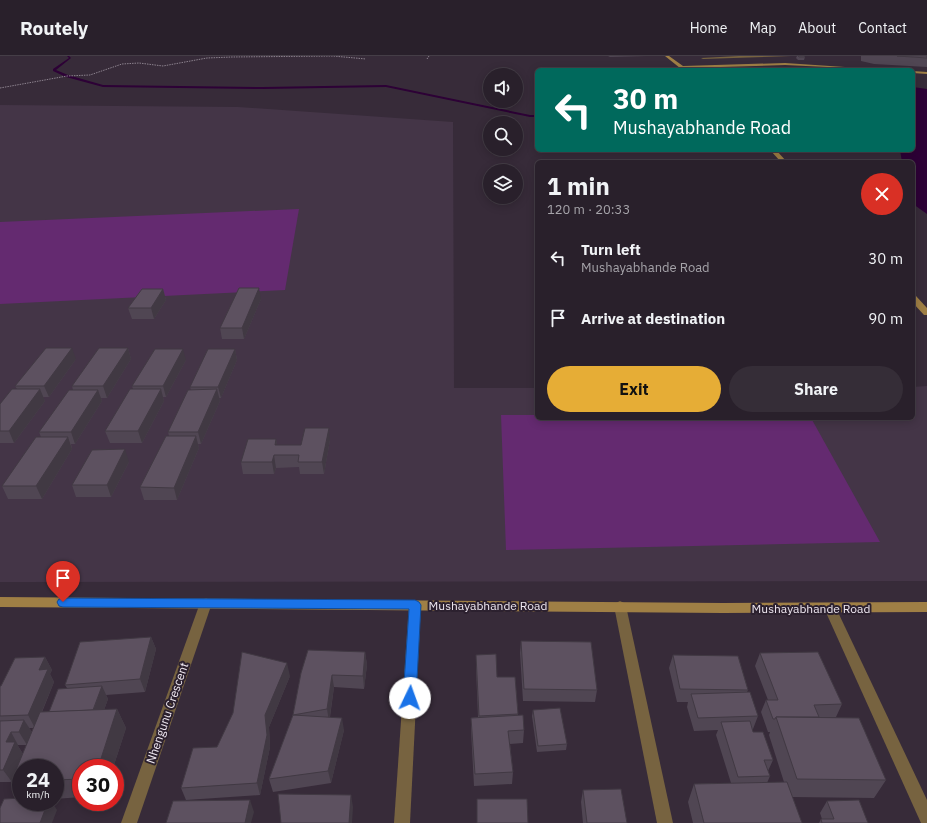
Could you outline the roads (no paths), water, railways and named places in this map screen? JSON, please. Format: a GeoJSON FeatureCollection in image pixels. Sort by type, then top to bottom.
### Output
{"type":"FeatureCollection","features":[{"type":"Feature","properties":{"kind":"street"},"geometry":{"type":"LineString","coordinates":[[667,56],[681,67],[742,64],[799,64],[858,68]]}},
{"type":"Feature","properties":{"kind":"street"},"geometry":{"type":"LineString","coordinates":[[703,58],[789,56]]}},
{"type":"Feature","properties":{"kind":"street"},"geometry":{"type":"LineString","coordinates":[[731,58],[742,64]]}},
{"type":"Feature","properties":{"kind":"street"},"geometry":{"type":"LineString","coordinates":[[915,72],[927,73]]}},
{"type":"Feature","properties":{"kind":"street"},"geometry":{"type":"LineString","coordinates":[[775,152],[782,160]]}},
{"type":"Feature","properties":{"kind":"street"},"geometry":{"type":"LineString","coordinates":[[915,300],[927,313]]}},
{"type":"Feature","properties":{"kind":"street","name":"Mushayabhande Road"},"geometry":{"type":"LineString","coordinates":[[0,602],[206,602],[722,608],[927,607]]}},
{"type":"Feature","properties":{"kind":"street","name":"Nhengunu Crescent"},"geometry":{"type":"LineString","coordinates":[[129,823],[206,602]]}},
{"type":"Feature","properties":{"kind":"street"},"geometry":{"type":"LineString","coordinates":[[402,823],[415,605]]}},
{"type":"Feature","properties":{"kind":"street"},"geometry":{"type":"LineString","coordinates":[[620,606],[665,823]]}},
{"type":"Feature","properties":{"kind":"street"},"geometry":{"type":"LineString","coordinates":[[830,608],[927,818]]}},
{"type":"Feature","properties":{"kind":"waterway"},"geometry":{"type":"LineString","coordinates":[[68,56],[70,58],[54,70],[67,76],[103,86],[263,88],[386,86],[535,116]]}}]}
